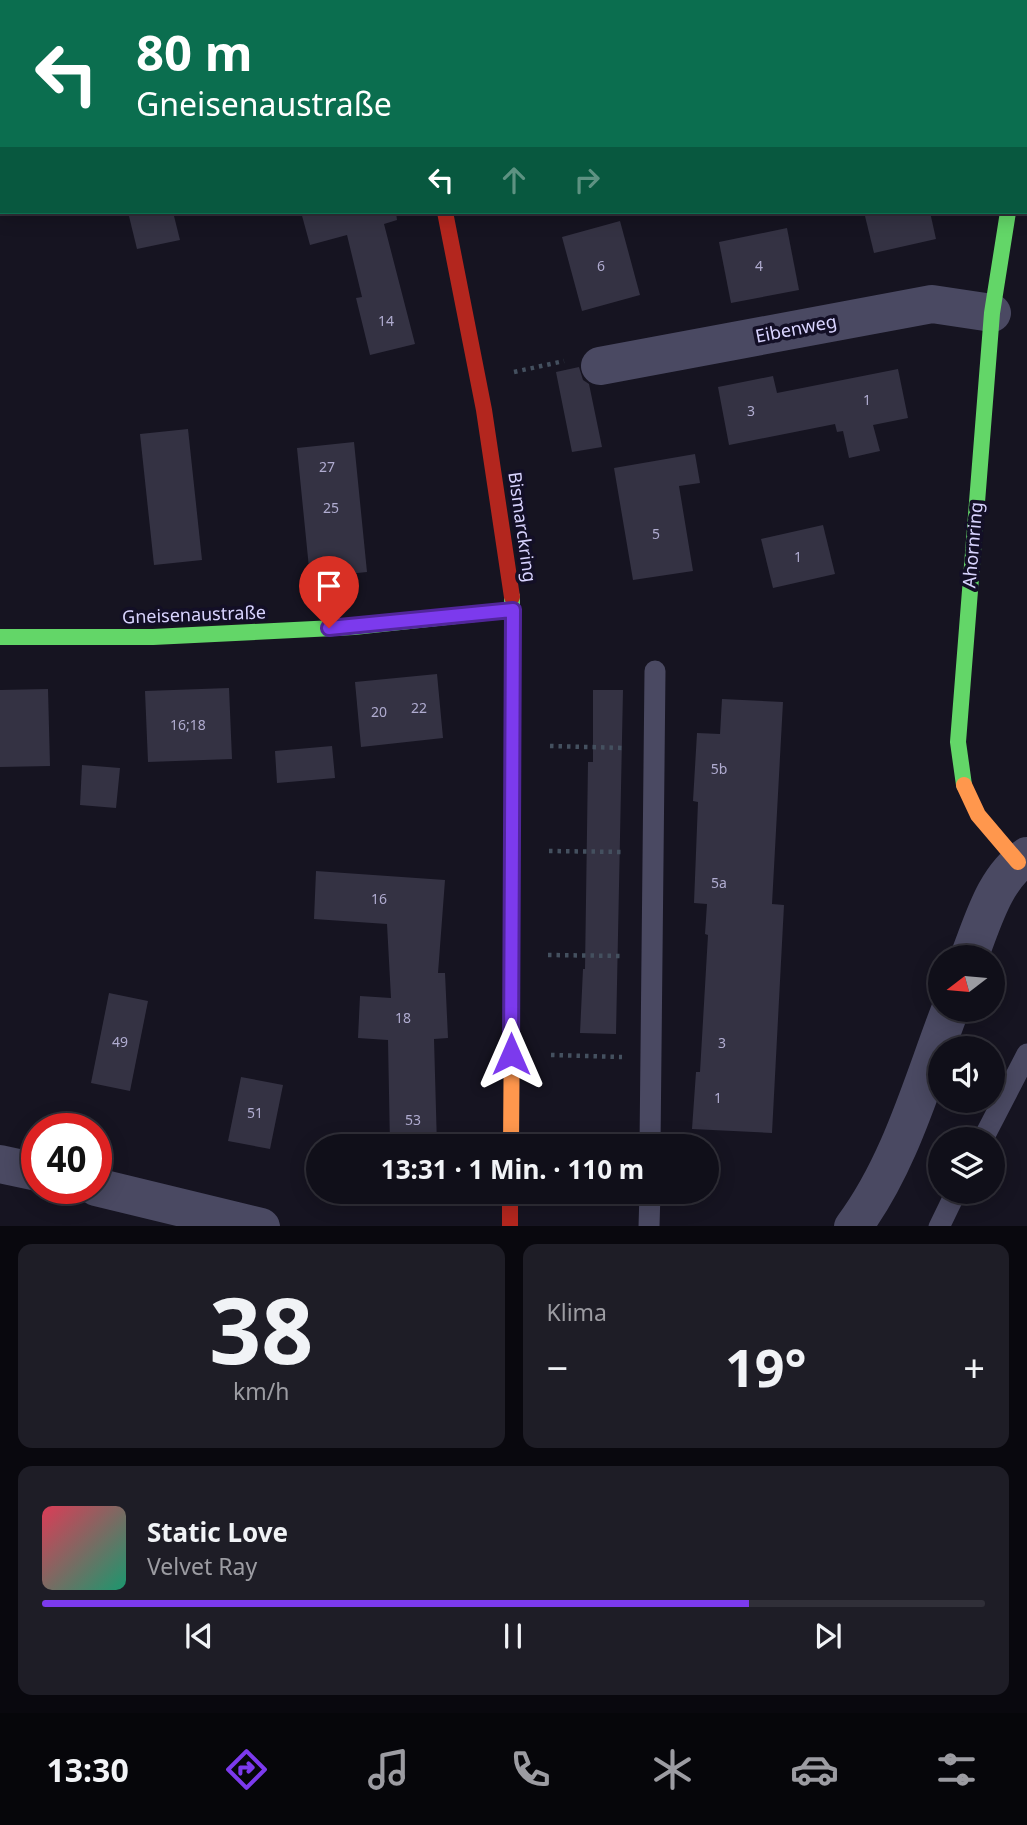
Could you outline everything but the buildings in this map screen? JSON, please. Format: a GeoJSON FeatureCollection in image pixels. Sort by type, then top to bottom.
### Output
{"type":"FeatureCollection","features":[{"type":"Feature","properties":{"kind":"street","name":"Bismarckring"},"geometry":{"type":"LineString","coordinates":[[445,214],[479,379],[504,523],[513,610],[510,1134]]}},
{"type":"Feature","properties":{"kind":"street","name":"Ahornring"},"geometry":{"type":"LineString","coordinates":[[1008,214],[992,313],[958,742],[963,783],[978,815],[1022,859]]}},
{"type":"Feature","properties":{"kind":"street","name":"Eibenweg"},"geometry":{"type":"LineString","coordinates":[[600,366],[932,304],[992,313]]}},
{"type":"Feature","properties":{"kind":"street","name":"Gneisenaustraße"},"geometry":{"type":"LineString","coordinates":[[0,636],[153,637],[354,627],[513,610]]}},
{"type":"Feature","properties":{"kind":"street"},"geometry":{"type":"LineString","coordinates":[[975,945],[993,896],[1022,859]]}},
{"type":"Feature","properties":{"kind":"street"},"geometry":{"type":"LineString","coordinates":[[854,1226],[872,1201],[902,1135],[945,1022]]}},
{"type":"Feature","properties":{"kind":"street"},"geometry":{"type":"LineString","coordinates":[[0,1164],[21,1169]]}},
{"type":"Feature","properties":{"kind":"street"},"geometry":{"type":"LineString","coordinates":[[112,1191],[257,1226]]}},
{"type":"Feature","properties":{"kind":"street"},"geometry":{"type":"LineString","coordinates":[[510,1204],[510,1226]]}},
{"type":"Feature","properties":{"kind":"lane"},"geometry":{"type":"LineString","coordinates":[[500,0],[626,0]]}},
{"type":"Feature","properties":{"kind":"lane"},"geometry":{"type":"LineString","coordinates":[[650,1134],[655,671]]}},
{"type":"Feature","properties":{"kind":"lane"},"geometry":{"type":"LineString","coordinates":[[989,1127],[1027,1054]]}},
{"type":"Feature","properties":{"kind":"lane"},"geometry":{"type":"LineString","coordinates":[[649,1226],[650,1204]]}},
{"type":"Feature","properties":{"kind":"lane"},"geometry":{"type":"LineString","coordinates":[[939,1226],[950,1204]]}},
{"type":"Feature","properties":{"kind":"path"},"geometry":{"type":"LineString","coordinates":[[479,379],[586,357],[600,366]]}},
{"type":"Feature","properties":{"kind":"path"},"geometry":{"type":"LineString","coordinates":[[513,745],[654,749]]}},
{"type":"Feature","properties":{"kind":"path"},"geometry":{"type":"LineString","coordinates":[[512,850],[653,853]]}},
{"type":"Feature","properties":{"kind":"path"},"geometry":{"type":"LineString","coordinates":[[512,955],[652,956]]}},
{"type":"Feature","properties":{"kind":"path"},"geometry":{"type":"LineString","coordinates":[[511,1054],[651,1058]]}},
{"type":"Feature","properties":{"kind":"traffic: fast"},"geometry":{"type":"LineString","coordinates":[[964,785],[958,742],[992,313],[1008,214]]}},
{"type":"Feature","properties":{"kind":"traffic: fast"},"geometry":{"type":"LineString","coordinates":[[512,597],[512,1012]]}},
{"type":"Feature","properties":{"kind":"traffic: fast"},"geometry":{"type":"LineString","coordinates":[[0,637],[153,637],[354,627],[513,610]]}},
{"type":"Feature","properties":{"kind":"traffic: slow"},"geometry":{"type":"LineString","coordinates":[[964,785],[978,815],[1018,862]]}},
{"type":"Feature","properties":{"kind":"traffic: slow"},"geometry":{"type":"LineString","coordinates":[[511,1134],[512,1012]]}},
{"type":"Feature","properties":{"kind":"traffic: jam"},"geometry":{"type":"LineString","coordinates":[[445,214],[484,410],[512,597]]}},
{"type":"Feature","properties":{"kind":"traffic: jam"},"geometry":{"type":"LineString","coordinates":[[510,1204],[510,1226]]}},
{"type":"Feature","properties":{"kind":"route"},"geometry":{"type":"LineString","coordinates":[[329,628],[513,610],[511,1054]]}}]}
